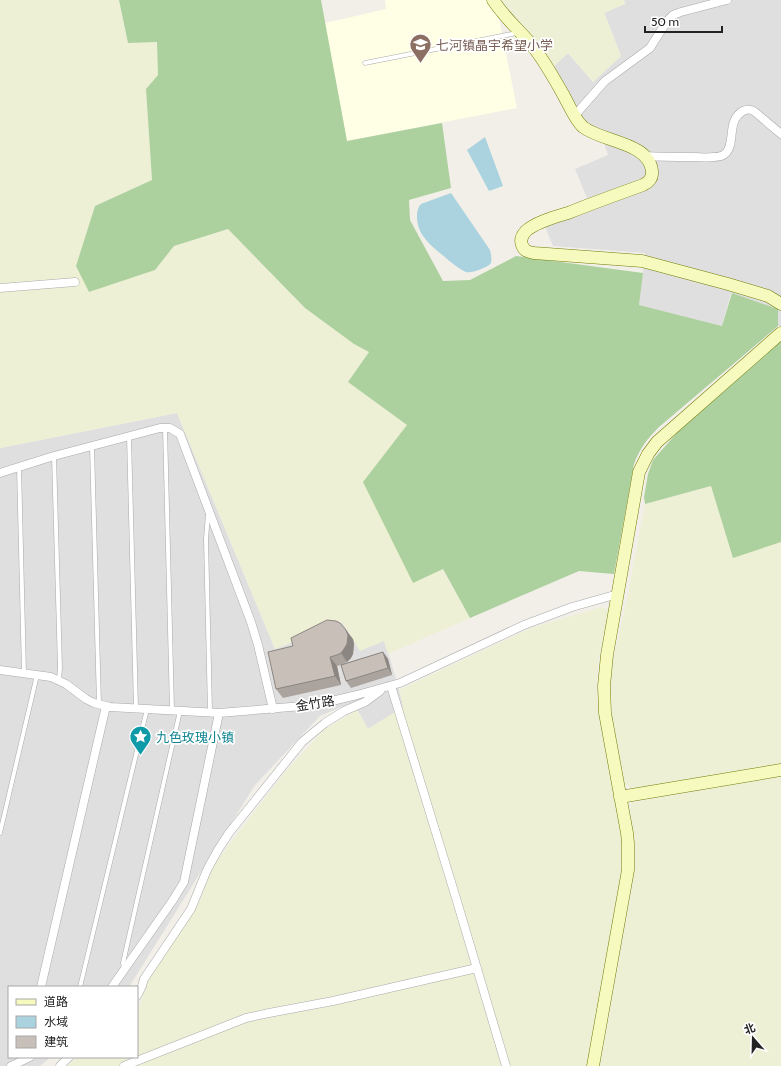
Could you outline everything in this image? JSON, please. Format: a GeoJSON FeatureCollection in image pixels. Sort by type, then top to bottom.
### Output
{"type":"FeatureCollection","features":[{"type":"Feature","properties":{"kind":"main road"},"geometry":{"type":"LineString","coordinates":[[493,0],[498,8],[543,60],[575,115],[584,127],[593,133],[637,150],[646,156],[652,166],[653,174],[650,181],[647,183],[554,217],[525,231],[521,238],[524,249],[534,253],[642,261],[768,296],[781,304]]}},
{"type":"Feature","properties":{"kind":"main road"},"geometry":{"type":"LineString","coordinates":[[593,1066],[628,870],[628,842],[605,713],[604,693],[605,670],[639,472],[648,454],[657,442],[781,333]]}},
{"type":"Feature","properties":{"kind":"main road"},"geometry":{"type":"LineString","coordinates":[[620,797],[781,770]]}},
{"type":"Feature","properties":{"kind":"street"},"geometry":{"type":"LineString","coordinates":[[575,115],[605,81],[650,48],[673,15],[715,2],[727,0]]}},
{"type":"Feature","properties":{"kind":"street"},"geometry":{"type":"LineString","coordinates":[[646,156],[700,158],[721,156],[725,154],[730,147],[731,130],[736,119],[741,113],[748,109],[755,112],[781,134]]}},
{"type":"Feature","properties":{"kind":"street"},"geometry":{"type":"LineString","coordinates":[[0,288],[75,282]]}},
{"type":"Feature","properties":{"kind":"street"},"geometry":{"type":"LineString","coordinates":[[0,473],[54,456],[165,428],[174,430],[180,434],[251,622],[260,652],[273,709]]}},
{"type":"Feature","properties":{"kind":"street","name":"金竹路"},"geometry":{"type":"LineString","coordinates":[[0,671],[51,677],[66,684],[86,699],[102,705],[219,713],[315,705],[400,683],[543,617],[618,594]]}},
{"type":"Feature","properties":{"kind":"street"},"geometry":{"type":"LineString","coordinates":[[138,994],[144,979],[191,909],[202,882],[218,850],[302,742],[325,722],[344,711],[365,702],[388,686],[477,968],[506,1066]]}},
{"type":"Feature","properties":{"kind":"street"},"geometry":{"type":"LineString","coordinates":[[41,986],[102,705]]}},
{"type":"Feature","properties":{"kind":"street"},"geometry":{"type":"LineString","coordinates":[[113,986],[184,882],[219,713]]}},
{"type":"Feature","properties":{"kind":"street"},"geometry":{"type":"LineString","coordinates":[[124,1066],[253,1017],[333,1002],[477,968]]}},
{"type":"Feature","properties":{"kind":"street"},"geometry":{"type":"LineString","coordinates":[[60,1066],[68,1058]]}},
{"type":"Feature","properties":{"kind":"street"},"geometry":{"type":"LineString","coordinates":[[11,1066],[26,1060]]}},
{"type":"Feature","properties":{"kind":"lane"},"geometry":{"type":"LineString","coordinates":[[365,63],[519,32]]}},
{"type":"Feature","properties":{"kind":"lane"},"geometry":{"type":"LineString","coordinates":[[124,970],[123,963],[176,710],[165,428]]}},
{"type":"Feature","properties":{"kind":"lane"},"geometry":{"type":"LineString","coordinates":[[129,436],[136,708]]}},
{"type":"Feature","properties":{"kind":"lane"},"geometry":{"type":"LineString","coordinates":[[92,446],[102,705]]}},
{"type":"Feature","properties":{"kind":"lane"},"geometry":{"type":"LineString","coordinates":[[54,456],[60,668],[59,680]]}},
{"type":"Feature","properties":{"kind":"lane"},"geometry":{"type":"LineString","coordinates":[[19,467],[24,673]]}},
{"type":"Feature","properties":{"kind":"lane"},"geometry":{"type":"LineString","coordinates":[[208,510],[206,539],[210,712]]}},
{"type":"Feature","properties":{"kind":"lane"},"geometry":{"type":"LineString","coordinates":[[0,833],[37,675]]}},
{"type":"Feature","properties":{"kind":"lane"},"geometry":{"type":"LineString","coordinates":[[80,986],[147,709]]}},
{"type":"Feature","properties":{"kind":"shaded area"},"geometry":{"type":"Polygon","coordinates":[[[0,0],[119,0],[128,43],[157,41],[158,75],[146,89],[152,180],[95,206],[155,270],[174,246],[228,229],[305,308],[354,344],[369,352],[348,382],[407,425],[412,582],[442,569],[470,618],[388,654],[384,641],[360,651],[342,622],[275,649],[177,413],[0,448],[0,0]]]}},
{"type":"Feature","properties":{"kind":"shaded area","name":"七河镇晶宇希望小学"},"geometry":{"type":"Polygon","coordinates":[[[385,0],[487,0],[499,19],[517,108],[347,141],[325,23],[386,9],[385,0]]]}},
{"type":"Feature","properties":{"kind":"shaded area"},"geometry":{"type":"Polygon","coordinates":[[[501,0],[624,0],[625,4],[604,13],[621,56],[593,82],[568,53],[552,68],[534,38],[501,0]]]}},
{"type":"Feature","properties":{"kind":"shaded area"},"geometry":{"type":"Polygon","coordinates":[[[624,0],[781,0],[781,327],[778,326],[778,309],[731,293],[722,326],[639,305],[645,253],[553,246],[541,217],[587,198],[575,169],[608,155],[604,143],[575,127],[552,68],[568,53],[593,82],[621,56],[604,12],[625,4],[624,0]]]}},
{"type":"Feature","properties":{"kind":"shaded area","name":"九色玫瑰小镇"},"geometry":{"type":"Polygon","coordinates":[[[177,413],[275,649],[342,622],[385,641],[404,707],[368,729],[353,702],[320,716],[255,785],[130,986],[8,986],[8,1058],[50,1058],[40,1066],[0,1066],[0,448],[177,413]]]}},
{"type":"Feature","properties":{"kind":"shaded area"},"geometry":{"type":"Polygon","coordinates":[[[712,486],[733,557],[781,542],[781,765],[637,790],[623,784],[612,718],[611,677],[612,665],[628,594],[645,504],[712,486]]]}},
{"type":"Feature","properties":{"kind":"shaded area"},"geometry":{"type":"Polygon","coordinates":[[[601,607],[613,611],[603,637],[600,650],[597,692],[600,724],[622,834],[622,866],[587,1066],[68,1066],[75,1058],[138,1058],[138,1007],[140,1006],[147,981],[199,903],[213,866],[285,772],[325,729],[357,710],[368,729],[403,707],[399,690],[531,628],[601,607]]]}},
{"type":"Feature","properties":{"kind":"shaded area"},"geometry":{"type":"Polygon","coordinates":[[[781,776],[781,1066],[600,1066],[632,888],[634,844],[630,803],[781,776]]]}},
{"type":"Feature","properties":{"kind":"green space"},"geometry":{"type":"Polygon","coordinates":[[[119,0],[321,0],[347,141],[442,123],[451,188],[409,200],[410,220],[443,281],[470,280],[516,256],[643,273],[639,305],[722,326],[732,293],[778,309],[778,326],[659,427],[641,448],[634,464],[614,574],[579,571],[470,618],[443,569],[413,583],[363,482],[407,425],[348,382],[369,352],[354,344],[305,308],[228,229],[174,246],[155,270],[89,292],[76,266],[95,206],[152,180],[146,89],[158,75],[157,42],[128,43],[119,0]]]}},
{"type":"Feature","properties":{"kind":"green space"},"geometry":{"type":"Polygon","coordinates":[[[781,338],[781,542],[733,558],[711,486],[645,504],[644,497],[648,474],[653,460],[682,427],[781,338]]]}},
{"type":"Feature","properties":{"kind":"water"},"geometry":{"type":"Polygon","coordinates":[[[485,137],[503,186],[489,191],[467,150],[485,137]]]}},
{"type":"Feature","properties":{"kind":"water"},"geometry":{"type":"Polygon","coordinates":[[[451,193],[490,250],[490,265],[479,270],[466,272],[458,268],[431,246],[420,231],[417,214],[421,204],[451,193]]]}},
{"type":"Feature","properties":{"kind":"building"},"geometry":{"type":"Polygon","coordinates":[[[327,620],[340,623],[348,635],[347,644],[341,653],[330,657],[335,676],[276,689],[268,652],[293,646],[291,638],[327,620]]]}},
{"type":"Feature","properties":{"kind":"building"},"geometry":{"type":"Polygon","coordinates":[[[383,652],[388,668],[346,681],[341,665],[383,652]]]}},
{"type":"Feature","properties":{"kind":"place","name":"七河镇晶宇希望小学"},"geometry":{"type":"Point","coordinates":[420,64]}},
{"type":"Feature","properties":{"kind":"place","name":"九色玫瑰小镇"},"geometry":{"type":"Point","coordinates":[141,756]}}]}
